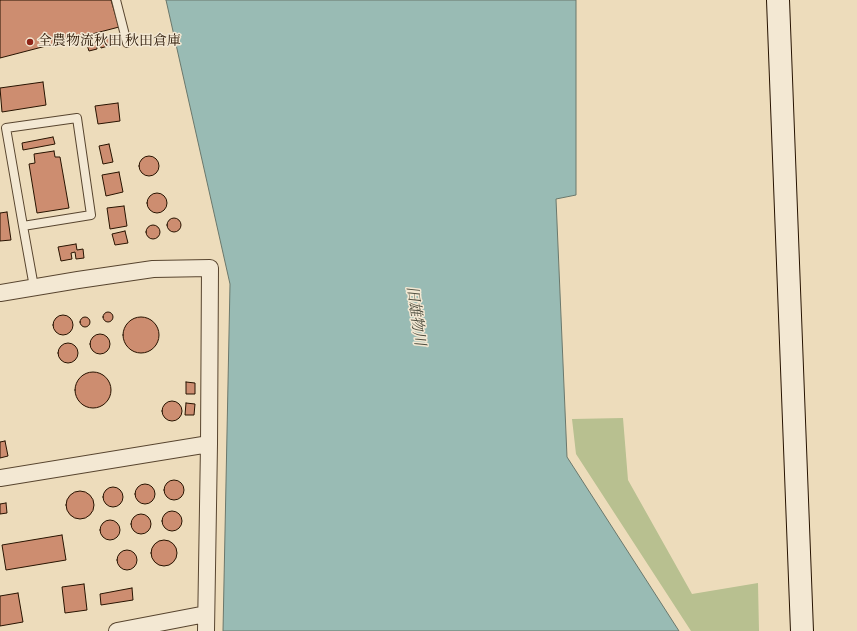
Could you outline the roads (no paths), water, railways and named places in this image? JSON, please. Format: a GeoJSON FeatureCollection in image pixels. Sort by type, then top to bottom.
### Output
{"type":"FeatureCollection","features":[{"type":"Feature","properties":{"kind":"street"},"geometry":{"type":"LineString","coordinates":[[778,0],[802,631]]}},
{"type":"Feature","properties":{"kind":"street"},"geometry":{"type":"LineString","coordinates":[[0,293],[153,269],[210,268],[206,631]]}},
{"type":"Feature","properties":{"kind":"street"},"geometry":{"type":"LineString","coordinates":[[0,478],[209,444]]}},
{"type":"Feature","properties":{"kind":"street"},"geometry":{"type":"LineString","coordinates":[[117,631],[206,614]]}},
{"type":"Feature","properties":{"kind":"lane"},"geometry":{"type":"LineString","coordinates":[[116,0],[127,43]]}},
{"type":"Feature","properties":{"kind":"lane"},"geometry":{"type":"LineString","coordinates":[[23,226],[91,215],[77,118],[3,129],[34,287]]}},
{"type":"Feature","properties":{"kind":"water","name":"旧雄物川"},"geometry":{"type":"Polygon","coordinates":[[[166,0],[576,0],[576,195],[556,199],[567,457],[679,631],[223,631],[230,284],[166,0]]]}},
{"type":"Feature","properties":{"kind":"place","name":"全農物流秋田 秋田倉庫"},"geometry":{"type":"Point","coordinates":[30,42]}}]}
